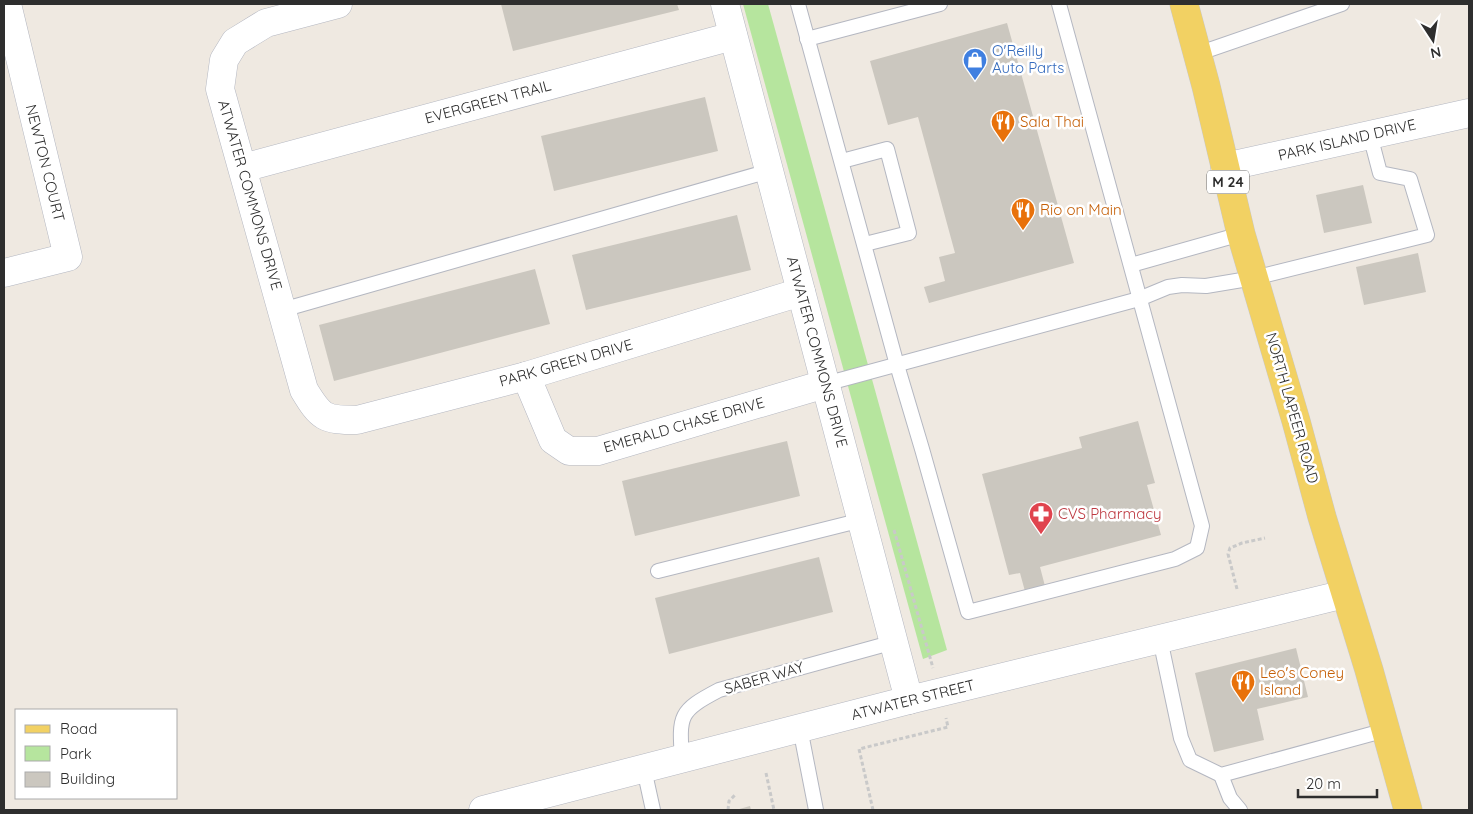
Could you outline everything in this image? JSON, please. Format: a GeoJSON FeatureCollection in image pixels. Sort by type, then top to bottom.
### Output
{"type":"FeatureCollection","features":[{"type":"Feature","properties":{"kind":"main road","name":"NORTH LAPEER ROAD"},"geometry":{"type":"LineString","coordinates":[[1184,4],[1241,234],[1345,594],[1369,670],[1408,810]]}},
{"type":"Feature","properties":{"kind":"street","name":"NEWTON COURT"},"geometry":{"type":"LineString","coordinates":[[4,273],[68,257],[7,4]]}},
{"type":"Feature","properties":{"kind":"street","name":"ATWATER COMMONS DRIVE"},"geometry":{"type":"LineString","coordinates":[[329,419],[314,406],[304,390],[220,89],[224,60],[235,42],[266,23],[338,4]]}},
{"type":"Feature","properties":{"kind":"street","name":"ATWATER COMMONS DRIVE"},"geometry":{"type":"LineString","coordinates":[[724,4],[909,700]]}},
{"type":"Feature","properties":{"kind":"street","name":"EVERGREEN TRAIL"},"geometry":{"type":"LineString","coordinates":[[243,168],[733,36]]}},
{"type":"Feature","properties":{"kind":"street","name":"PARK ISLAND DRIVE"},"geometry":{"type":"LineString","coordinates":[[1225,168],[1469,113]]}},
{"type":"Feature","properties":{"kind":"street","name":"PARK GREEN DRIVE"},"geometry":{"type":"LineString","coordinates":[[329,419],[357,420],[526,376],[801,292]]}},
{"type":"Feature","properties":{"kind":"street","name":"EMERALD CHASE DRIVE"},"geometry":{"type":"LineString","coordinates":[[526,376],[553,440],[569,451],[598,450],[825,384]]}},
{"type":"Feature","properties":{"kind":"street","name":"ATWATER STREET"},"geometry":{"type":"LineString","coordinates":[[483,810],[909,700],[1345,594]]}},
{"type":"Feature","properties":{"kind":"lane"},"geometry":{"type":"LineString","coordinates":[[798,4],[897,365],[968,612],[1175,559],[1197,548],[1202,526],[1059,4]]}},
{"type":"Feature","properties":{"kind":"lane"},"geometry":{"type":"LineString","coordinates":[[808,39],[940,4]]}},
{"type":"Feature","properties":{"kind":"lane"},"geometry":{"type":"LineString","coordinates":[[1197,54],[1342,4]]}},
{"type":"Feature","properties":{"kind":"lane"},"geometry":{"type":"LineString","coordinates":[[825,384],[1139,299],[1168,287],[1182,285],[1206,286],[1254,278],[1427,235],[1410,179],[1380,173],[1370,135]]}},
{"type":"Feature","properties":{"kind":"lane"},"geometry":{"type":"LineString","coordinates":[[842,161],[887,149],[909,233],[865,244]]}},
{"type":"Feature","properties":{"kind":"lane"},"geometry":{"type":"LineString","coordinates":[[282,310],[769,171]]}},
{"type":"Feature","properties":{"kind":"lane"},"geometry":{"type":"LineString","coordinates":[[1131,264],[1241,234]]}},
{"type":"Feature","properties":{"kind":"lane"},"geometry":{"type":"LineString","coordinates":[[658,571],[862,520]]}},
{"type":"Feature","properties":{"kind":"lane"},"geometry":{"type":"LineString","coordinates":[[1160,639],[1181,738],[1190,760],[1221,775],[1386,730]]}},
{"type":"Feature","properties":{"kind":"lane","name":"SABER WAY"},"geometry":{"type":"LineString","coordinates":[[682,759],[680,730],[685,713],[699,701],[719,690],[894,642]]}},
{"type":"Feature","properties":{"kind":"lane"},"geometry":{"type":"LineString","coordinates":[[800,728],[816,810]]}},
{"type":"Feature","properties":{"kind":"lane"},"geometry":{"type":"LineString","coordinates":[[644,769],[653,810]]}},
{"type":"Feature","properties":{"kind":"lane"},"geometry":{"type":"LineString","coordinates":[[1221,775],[1230,798],[1240,810]]}},
{"type":"Feature","properties":{"kind":"path"},"geometry":{"type":"LineString","coordinates":[[1237,589],[1228,554],[1230,548],[1264,538]]}},
{"type":"Feature","properties":{"kind":"path"},"geometry":{"type":"LineString","coordinates":[[873,810],[859,749],[948,727],[945,716]]}},
{"type":"Feature","properties":{"kind":"path"},"geometry":{"type":"LineString","coordinates":[[766,773],[774,810]]}},
{"type":"Feature","properties":{"kind":"path"},"geometry":{"type":"LineString","coordinates":[[728,810],[729,801],[735,795]]}},
{"type":"Feature","properties":{"kind":"green space"},"geometry":{"type":"Polygon","coordinates":[[[743,4],[768,4],[947,650],[923,659],[743,4]]]}},
{"type":"Feature","properties":{"kind":"building"},"geometry":{"type":"Polygon","coordinates":[[[501,4],[677,4],[679,10],[513,51],[501,4]]]}},
{"type":"Feature","properties":{"kind":"building"},"geometry":{"type":"Polygon","coordinates":[[[1007,23],[1074,263],[929,303],[924,287],[945,281],[939,257],[955,253],[918,117],[888,125],[870,61],[1007,23]]]}},
{"type":"Feature","properties":{"kind":"building"},"geometry":{"type":"Polygon","coordinates":[[[705,97],[718,151],[554,191],[541,136],[705,97]]]}},
{"type":"Feature","properties":{"kind":"building"},"geometry":{"type":"Polygon","coordinates":[[[1363,185],[1372,223],[1324,233],[1316,195],[1363,185]]]}},
{"type":"Feature","properties":{"kind":"building"},"geometry":{"type":"Polygon","coordinates":[[[737,215],[751,270],[586,310],[572,255],[737,215]]]}},
{"type":"Feature","properties":{"kind":"building"},"geometry":{"type":"Polygon","coordinates":[[[1418,253],[1426,292],[1364,305],[1356,267],[1418,253]]]}},
{"type":"Feature","properties":{"kind":"building"},"geometry":{"type":"Polygon","coordinates":[[[535,269],[550,324],[334,381],[319,325],[535,269]]]}},
{"type":"Feature","properties":{"kind":"building","name":"CVS Pharmacy"},"geometry":{"type":"Polygon","coordinates":[[[1138,421],[1155,483],[1147,485],[1161,535],[1040,567],[1046,590],[1026,595],[1020,573],[1009,575],[982,474],[1082,448],[1079,437],[1138,421]]]}},
{"type":"Feature","properties":{"kind":"building"},"geometry":{"type":"Polygon","coordinates":[[[787,441],[800,496],[635,536],[622,481],[787,441]]]}},
{"type":"Feature","properties":{"kind":"building"},"geometry":{"type":"Polygon","coordinates":[[[819,557],[833,612],[669,654],[655,598],[819,557]]]}},
{"type":"Feature","properties":{"kind":"building","name":"Leo's Coney Island"},"geometry":{"type":"Polygon","coordinates":[[[1296,648],[1308,697],[1257,709],[1264,740],[1214,752],[1195,673],[1296,648]]]}},
{"type":"Feature","properties":{"kind":"building"},"geometry":{"type":"Polygon","coordinates":[[[750,806],[751,810],[736,810],[750,806]]]}},
{"type":"Feature","properties":{"kind":"place","name":"O'Reilly Auto Parts"},"geometry":{"type":"Point","coordinates":[975,81]}},
{"type":"Feature","properties":{"kind":"place","name":"Sala Thai"},"geometry":{"type":"Point","coordinates":[1003,143]}},
{"type":"Feature","properties":{"kind":"place","name":"Rio on Main"},"geometry":{"type":"Point","coordinates":[1023,231]}},
{"type":"Feature","properties":{"kind":"place","name":"CVS Pharmacy"},"geometry":{"type":"Point","coordinates":[1041,535]}},
{"type":"Feature","properties":{"kind":"place","name":"Leo's Coney Island"},"geometry":{"type":"Point","coordinates":[1243,703]}}]}
